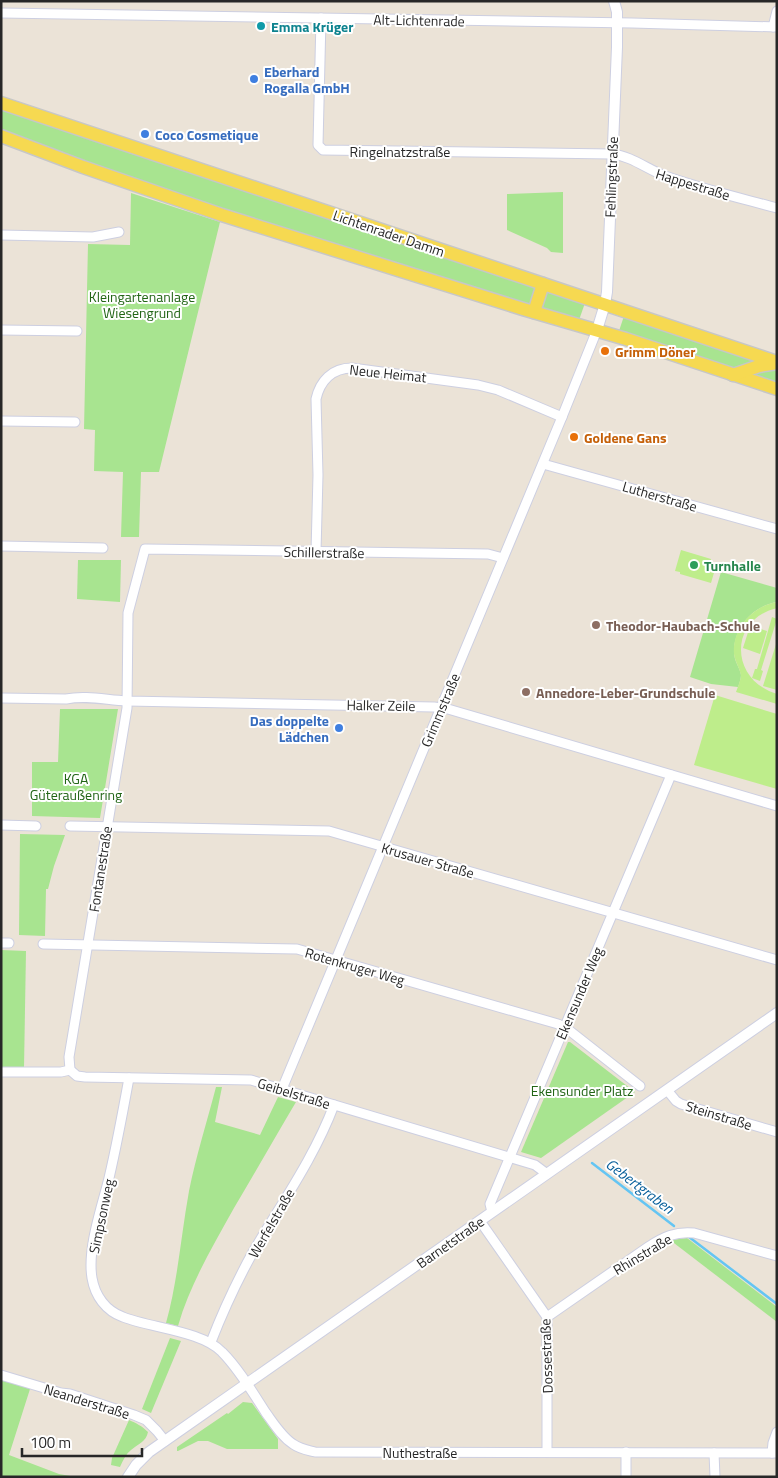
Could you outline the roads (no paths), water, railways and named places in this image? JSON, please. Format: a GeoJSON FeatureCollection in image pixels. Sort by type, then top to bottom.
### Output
{"type":"FeatureCollection","features":[{"type":"Feature","properties":{"kind":"main road","name":"Lichtenrader Damm"},"geometry":{"type":"LineString","coordinates":[[1,103],[777,362]]}},
{"type":"Feature","properties":{"kind":"main road"},"geometry":{"type":"LineString","coordinates":[[1,136],[83,167],[222,215],[597,330],[777,390]]}},
{"type":"Feature","properties":{"kind":"main road"},"geometry":{"type":"LineString","coordinates":[[534,312],[543,284]]}},
{"type":"Feature","properties":{"kind":"main road"},"geometry":{"type":"LineString","coordinates":[[733,375],[777,362]]}},
{"type":"Feature","properties":{"kind":"street","name":"Fehlingstraße"},"geometry":{"type":"LineString","coordinates":[[597,330],[605,304],[617,23],[614,1]]}},
{"type":"Feature","properties":{"kind":"street"},"geometry":{"type":"LineString","coordinates":[[775,27],[777,11]]}},
{"type":"Feature","properties":{"kind":"street","name":"Alt-Lichtenrade"},"geometry":{"type":"LineString","coordinates":[[1,13],[775,27]]}},
{"type":"Feature","properties":{"kind":"street","name":"Ringelnatzstraße"},"geometry":{"type":"LineString","coordinates":[[321,18],[318,145],[323,150],[612,154]]}},
{"type":"Feature","properties":{"kind":"street","name":"Happestraße"},"geometry":{"type":"LineString","coordinates":[[612,154],[621,155],[676,180],[777,208]]}},
{"type":"Feature","properties":{"kind":"street"},"geometry":{"type":"LineString","coordinates":[[1,235],[93,237],[118,232]]}},
{"type":"Feature","properties":{"kind":"street"},"geometry":{"type":"LineString","coordinates":[[1,330],[77,331]]}},
{"type":"Feature","properties":{"kind":"street","name":"Grimmstraße"},"geometry":{"type":"LineString","coordinates":[[282,1089],[597,330]]}},
{"type":"Feature","properties":{"kind":"street","name":"Neue Heimat"},"geometry":{"type":"LineString","coordinates":[[316,552],[318,475],[316,400],[320,387],[334,372],[345,368],[356,368],[478,385],[498,390],[562,417]]}},
{"type":"Feature","properties":{"kind":"street"},"geometry":{"type":"LineString","coordinates":[[1,421],[75,422]]}},
{"type":"Feature","properties":{"kind":"street","name":"Lutherstraße"},"geometry":{"type":"LineString","coordinates":[[543,464],[777,529]]}},
{"type":"Feature","properties":{"kind":"street"},"geometry":{"type":"LineString","coordinates":[[1,546],[103,548]]}},
{"type":"Feature","properties":{"kind":"street","name":"Schillerstraße"},"geometry":{"type":"LineString","coordinates":[[145,549],[488,554],[503,558]]}},
{"type":"Feature","properties":{"kind":"street","name":"Fontanestraße"},"geometry":{"type":"LineString","coordinates":[[70,1070],[69,1057],[127,708],[128,613],[145,549]]}},
{"type":"Feature","properties":{"kind":"street","name":"Halker Zeile"},"geometry":{"type":"LineString","coordinates":[[1,698],[66,699],[91,697],[104,700],[127,701],[432,706],[777,806]]}},
{"type":"Feature","properties":{"kind":"street","name":"Ekensunder Weg"},"geometry":{"type":"LineString","coordinates":[[492,1212],[490,1204],[671,775]]}},
{"type":"Feature","properties":{"kind":"street"},"geometry":{"type":"LineString","coordinates":[[1,825],[36,826]]}},
{"type":"Feature","properties":{"kind":"street","name":"Krusauer Straße"},"geometry":{"type":"LineString","coordinates":[[70,826],[325,831],[777,960]]}},
{"type":"Feature","properties":{"kind":"street","name":"Rotenkruger Weg"},"geometry":{"type":"LineString","coordinates":[[43,944],[292,948],[558,1024],[565,1027],[640,1086]]}},
{"type":"Feature","properties":{"kind":"street","name":"Barnetstraße"},"geometry":{"type":"LineString","coordinates":[[128,1477],[141,1459],[165,1441],[777,1013]]}},
{"type":"Feature","properties":{"kind":"street","name":"Geibelstraße"},"geometry":{"type":"LineString","coordinates":[[1,1072],[61,1072],[70,1070],[77,1076],[85,1077],[251,1080],[535,1165],[547,1174]]}},
{"type":"Feature","properties":{"kind":"street","name":"Simpsonweg"},"geometry":{"type":"LineString","coordinates":[[130,1078],[116,1151],[92,1250],[93,1284],[101,1301],[119,1316],[211,1342],[228,1358],[246,1384]]}},
{"type":"Feature","properties":{"kind":"street","name":"Steinstraße"},"geometry":{"type":"LineString","coordinates":[[667,1090],[676,1101],[682,1104],[777,1132]]}},
{"type":"Feature","properties":{"kind":"street","name":"Werfelstraße"},"geometry":{"type":"LineString","coordinates":[[211,1342],[225,1307],[253,1253],[315,1148],[334,1105]]}},
{"type":"Feature","properties":{"kind":"street","name":"Dossestraße"},"geometry":{"type":"LineString","coordinates":[[480,1221],[547,1317],[547,1452]]}},
{"type":"Feature","properties":{"kind":"street","name":"Rhinstraße"},"geometry":{"type":"LineString","coordinates":[[547,1317],[648,1247],[662,1238],[673,1234],[684,1232],[699,1234],[777,1256]]}},
{"type":"Feature","properties":{"kind":"street","name":"Neanderstraße"},"geometry":{"type":"LineString","coordinates":[[1,1375],[61,1394],[70,1394],[134,1415],[150,1424],[165,1441]]}},
{"type":"Feature","properties":{"kind":"street","name":"Nuthestraße"},"geometry":{"type":"LineString","coordinates":[[246,1384],[275,1426],[288,1441],[302,1449],[314,1452],[775,1453]]}},
{"type":"Feature","properties":{"kind":"street"},"geometry":{"type":"LineString","coordinates":[[775,1453],[773,1443],[777,1432]]}},
{"type":"Feature","properties":{"kind":"street"},"geometry":{"type":"LineString","coordinates":[[626,1452],[626,1477]]}},
{"type":"Feature","properties":{"kind":"street"},"geometry":{"type":"LineString","coordinates":[[714,1453],[714,1477]]}},
{"type":"Feature","properties":{"kind":"waterway","name":"Gebertgraben"},"geometry":{"type":"LineString","coordinates":[[592,1163],[674,1226]]}},
{"type":"Feature","properties":{"kind":"waterway","name":"Gebertgraben"},"geometry":{"type":"LineString","coordinates":[[689,1237],[777,1304]]}},
{"type":"Feature","properties":{"kind":"place","name":"Emma Krüger"},"geometry":{"type":"Point","coordinates":[261,26]}},
{"type":"Feature","properties":{"kind":"place","name":"Eberhard Rogalla GmbH"},"geometry":{"type":"Point","coordinates":[254,79]}},
{"type":"Feature","properties":{"kind":"place","name":"Coco Cosmetique"},"geometry":{"type":"Point","coordinates":[145,134]}},
{"type":"Feature","properties":{"kind":"place","name":"Grimm Döner"},"geometry":{"type":"Point","coordinates":[605,351]}},
{"type":"Feature","properties":{"kind":"place","name":"Goldene Gans"},"geometry":{"type":"Point","coordinates":[574,437]}},
{"type":"Feature","properties":{"kind":"place","name":"Turnhalle"},"geometry":{"type":"Point","coordinates":[694,565]}},
{"type":"Feature","properties":{"kind":"place","name":"Theodor-Haubach-Schule"},"geometry":{"type":"Point","coordinates":[596,625]}},
{"type":"Feature","properties":{"kind":"place","name":"Annedore-Leber-Grundschule"},"geometry":{"type":"Point","coordinates":[526,692]}},
{"type":"Feature","properties":{"kind":"place","name":"Das doppelte Lädchen"},"geometry":{"type":"Point","coordinates":[339,728]}},
{"type":"Feature","properties":{"kind":"park label","name":"Kleingartenanlage Wiesengrund"},"geometry":{"type":"Point","coordinates":[142,304]}},
{"type":"Feature","properties":{"kind":"park label","name":"KGA Güteraußenring"},"geometry":{"type":"Point","coordinates":[76,786]}},
{"type":"Feature","properties":{"kind":"park label","name":"Ekensunder Platz"},"geometry":{"type":"Point","coordinates":[582,1090]}}]}
